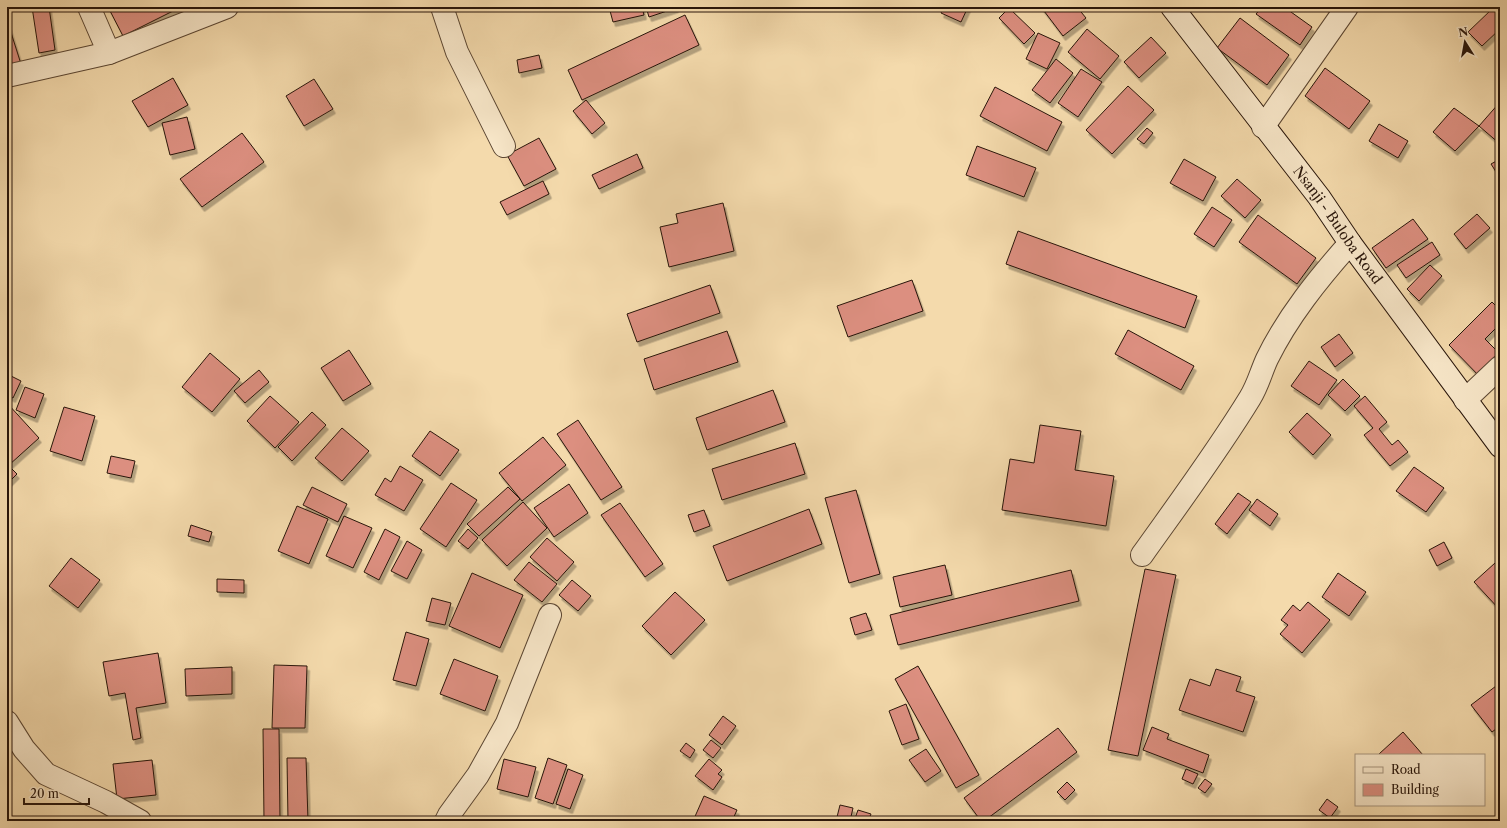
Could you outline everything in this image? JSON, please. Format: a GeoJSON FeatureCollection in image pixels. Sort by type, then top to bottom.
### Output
{"type":"FeatureCollection","features":[{"type":"Feature","properties":{"kind":"street"},"geometry":{"type":"LineString","coordinates":[[89,7],[109,52]]}},
{"type":"Feature","properties":{"kind":"street"},"geometry":{"type":"LineString","coordinates":[[7,76],[109,52],[227,7]]}},
{"type":"Feature","properties":{"kind":"street"},"geometry":{"type":"LineString","coordinates":[[442,7],[457,52],[504,146]]}},
{"type":"Feature","properties":{"kind":"street","name":"Nsanji - Buloba Road"},"geometry":{"type":"LineString","coordinates":[[1172,7],[1263,127],[1319,197],[1350,243],[1500,446]]}},
{"type":"Feature","properties":{"kind":"street"},"geometry":{"type":"LineString","coordinates":[[1263,127],[1347,7]]}},
{"type":"Feature","properties":{"kind":"street"},"geometry":{"type":"LineString","coordinates":[[1142,556],[1227,435],[1255,389],[1267,359],[1284,331],[1320,278],[1350,243]]}},
{"type":"Feature","properties":{"kind":"street"},"geometry":{"type":"LineString","coordinates":[[1465,400],[1500,367]]}},
{"type":"Feature","properties":{"kind":"street"},"geometry":{"type":"LineString","coordinates":[[446,821],[478,775],[507,723],[550,615]]}},
{"type":"Feature","properties":{"kind":"street"},"geometry":{"type":"LineString","coordinates":[[7,722],[24,749],[46,774],[106,802],[140,821]]}},
{"type":"Feature","properties":{"kind":"building"},"geometry":{"type":"Polygon","coordinates":[[[32,7],[49,7],[55,50],[39,53],[32,7]]]}},
{"type":"Feature","properties":{"kind":"building"},"geometry":{"type":"Polygon","coordinates":[[[108,7],[181,7],[123,36],[108,7]]]}},
{"type":"Feature","properties":{"kind":"building"},"geometry":{"type":"Polygon","coordinates":[[[609,7],[642,7],[644,15],[613,22],[609,7]]]}},
{"type":"Feature","properties":{"kind":"building"},"geometry":{"type":"Polygon","coordinates":[[[646,7],[676,7],[676,8],[649,17],[646,7]]]}},
{"type":"Feature","properties":{"kind":"building"},"geometry":{"type":"Polygon","coordinates":[[[944,7],[968,7],[961,22],[941,13],[944,7]]]}},
{"type":"Feature","properties":{"kind":"building"},"geometry":{"type":"Polygon","coordinates":[[[1041,7],[1077,7],[1086,18],[1063,36],[1041,7]]]}},
{"type":"Feature","properties":{"kind":"building"},"geometry":{"type":"Polygon","coordinates":[[[1262,7],[1284,7],[1312,27],[1300,45],[1256,14],[1262,7]]]}},
{"type":"Feature","properties":{"kind":"building"},"geometry":{"type":"Polygon","coordinates":[[[1009,8],[1035,33],[1024,44],[999,18],[1009,8]]]}},
{"type":"Feature","properties":{"kind":"building"},"geometry":{"type":"Polygon","coordinates":[[[1492,9],[1500,17],[1500,29],[1482,46],[1468,32],[1492,9]]]}},
{"type":"Feature","properties":{"kind":"building"},"geometry":{"type":"Polygon","coordinates":[[[685,15],[699,45],[582,100],[568,70],[685,15]]]}},
{"type":"Feature","properties":{"kind":"building"},"geometry":{"type":"Polygon","coordinates":[[[1240,18],[1289,55],[1267,85],[1217,48],[1240,18]]]}},
{"type":"Feature","properties":{"kind":"building"},"geometry":{"type":"Polygon","coordinates":[[[7,20],[21,64],[7,69],[7,20]]]}},
{"type":"Feature","properties":{"kind":"building"},"geometry":{"type":"Polygon","coordinates":[[[1087,29],[1119,56],[1100,79],[1068,52],[1087,29]]]}},
{"type":"Feature","properties":{"kind":"building"},"geometry":{"type":"Polygon","coordinates":[[[1038,33],[1060,43],[1047,69],[1026,59],[1038,33]]]}},
{"type":"Feature","properties":{"kind":"building"},"geometry":{"type":"Polygon","coordinates":[[[1151,37],[1166,53],[1139,78],[1124,62],[1151,37]]]}},
{"type":"Feature","properties":{"kind":"building"},"geometry":{"type":"Polygon","coordinates":[[[539,55],[542,68],[519,73],[517,60],[539,55]]]}},
{"type":"Feature","properties":{"kind":"building"},"geometry":{"type":"Polygon","coordinates":[[[1056,59],[1073,73],[1050,103],[1032,90],[1056,59]]]}},
{"type":"Feature","properties":{"kind":"building"},"geometry":{"type":"Polygon","coordinates":[[[1325,68],[1370,101],[1349,129],[1305,96],[1325,68]]]}},
{"type":"Feature","properties":{"kind":"building"},"geometry":{"type":"Polygon","coordinates":[[[1081,69],[1102,82],[1078,117],[1058,103],[1081,69]]]}},
{"type":"Feature","properties":{"kind":"building"},"geometry":{"type":"Polygon","coordinates":[[[173,78],[188,105],[148,127],[132,101],[173,78]]]}},
{"type":"Feature","properties":{"kind":"building"},"geometry":{"type":"Polygon","coordinates":[[[314,79],[333,109],[304,126],[286,96],[314,79]]]}},
{"type":"Feature","properties":{"kind":"building"},"geometry":{"type":"Polygon","coordinates":[[[1128,86],[1154,110],[1112,154],[1086,130],[1128,86]]]}},
{"type":"Feature","properties":{"kind":"building"},"geometry":{"type":"Polygon","coordinates":[[[995,87],[1062,122],[1047,151],[980,116],[995,87]]]}},
{"type":"Feature","properties":{"kind":"building"},"geometry":{"type":"Polygon","coordinates":[[[586,100],[605,123],[592,134],[573,111],[586,100]]]}},
{"type":"Feature","properties":{"kind":"building"},"geometry":{"type":"Polygon","coordinates":[[[1500,102],[1500,144],[1479,126],[1500,102]]]}},
{"type":"Feature","properties":{"kind":"building"},"geometry":{"type":"Polygon","coordinates":[[[1454,108],[1479,126],[1455,151],[1433,132],[1454,108]]]}},
{"type":"Feature","properties":{"kind":"building"},"geometry":{"type":"Polygon","coordinates":[[[187,117],[195,149],[170,155],[162,123],[187,117]]]}},
{"type":"Feature","properties":{"kind":"building"},"geometry":{"type":"Polygon","coordinates":[[[1379,124],[1408,141],[1398,158],[1369,141],[1379,124]]]}},
{"type":"Feature","properties":{"kind":"building"},"geometry":{"type":"Polygon","coordinates":[[[1147,128],[1153,133],[1144,144],[1137,139],[1147,128]]]}},
{"type":"Feature","properties":{"kind":"building"},"geometry":{"type":"Polygon","coordinates":[[[242,133],[264,162],[202,207],[180,179],[242,133]]]}},
{"type":"Feature","properties":{"kind":"building"},"geometry":{"type":"Polygon","coordinates":[[[539,138],[556,169],[524,186],[507,155],[539,138]]]}},
{"type":"Feature","properties":{"kind":"building"},"geometry":{"type":"Polygon","coordinates":[[[977,146],[1036,168],[1024,197],[966,175],[977,146]]]}},
{"type":"Feature","properties":{"kind":"building"},"geometry":{"type":"Polygon","coordinates":[[[637,154],[643,168],[599,189],[592,175],[637,154]]]}},
{"type":"Feature","properties":{"kind":"building"},"geometry":{"type":"Polygon","coordinates":[[[1184,159],[1216,177],[1203,201],[1170,183],[1184,159]]]}},
{"type":"Feature","properties":{"kind":"building"},"geometry":{"type":"Polygon","coordinates":[[[1500,159],[1500,178],[1491,164],[1500,159]]]}},
{"type":"Feature","properties":{"kind":"building"},"geometry":{"type":"Polygon","coordinates":[[[1237,179],[1261,200],[1245,218],[1221,196],[1237,179]]]}},
{"type":"Feature","properties":{"kind":"building"},"geometry":{"type":"Polygon","coordinates":[[[543,181],[549,194],[507,215],[500,202],[543,181]]]}},
{"type":"Feature","properties":{"kind":"building"},"geometry":{"type":"Polygon","coordinates":[[[723,203],[734,251],[669,267],[660,227],[678,223],[676,214],[723,203]]]}},
{"type":"Feature","properties":{"kind":"building"},"geometry":{"type":"Polygon","coordinates":[[[1212,207],[1232,220],[1214,247],[1194,234],[1212,207]]]}},
{"type":"Feature","properties":{"kind":"building"},"geometry":{"type":"Polygon","coordinates":[[[1477,214],[1490,228],[1466,249],[1454,234],[1477,214]]]}},
{"type":"Feature","properties":{"kind":"building"},"geometry":{"type":"Polygon","coordinates":[[[1258,215],[1316,258],[1297,284],[1239,242],[1258,215]]]}},
{"type":"Feature","properties":{"kind":"building"},"geometry":{"type":"Polygon","coordinates":[[[1413,219],[1428,239],[1386,268],[1372,248],[1413,219]]]}},
{"type":"Feature","properties":{"kind":"building"},"geometry":{"type":"Polygon","coordinates":[[[1018,231],[1197,296],[1185,328],[1006,264],[1018,231]]]}},
{"type":"Feature","properties":{"kind":"building"},"geometry":{"type":"Polygon","coordinates":[[[1432,242],[1440,255],[1406,278],[1397,265],[1432,242]]]}},
{"type":"Feature","properties":{"kind":"building"},"geometry":{"type":"Polygon","coordinates":[[[1430,265],[1442,276],[1419,301],[1407,289],[1430,265]]]}},
{"type":"Feature","properties":{"kind":"building"},"geometry":{"type":"Polygon","coordinates":[[[912,280],[923,311],[848,337],[837,306],[912,280]]]}},
{"type":"Feature","properties":{"kind":"building"},"geometry":{"type":"Polygon","coordinates":[[[710,285],[720,313],[637,342],[627,314],[710,285]]]}},
{"type":"Feature","properties":{"kind":"building"},"geometry":{"type":"Polygon","coordinates":[[[1492,302],[1500,310],[1500,324],[1485,339],[1500,354],[1500,362],[1482,379],[1449,345],[1492,302]]]}},
{"type":"Feature","properties":{"kind":"building"},"geometry":{"type":"Polygon","coordinates":[[[1128,330],[1194,366],[1181,390],[1115,354],[1128,330]]]}},
{"type":"Feature","properties":{"kind":"building"},"geometry":{"type":"Polygon","coordinates":[[[727,331],[738,362],[654,390],[644,359],[727,331]]]}},
{"type":"Feature","properties":{"kind":"building"},"geometry":{"type":"Polygon","coordinates":[[[1339,334],[1353,353],[1335,367],[1321,347],[1339,334]]]}},
{"type":"Feature","properties":{"kind":"building"},"geometry":{"type":"Polygon","coordinates":[[[349,350],[371,384],[343,401],[321,368],[349,350]]]}},
{"type":"Feature","properties":{"kind":"building"},"geometry":{"type":"Polygon","coordinates":[[[210,353],[240,379],[212,412],[182,387],[210,353]]]}},
{"type":"Feature","properties":{"kind":"building"},"geometry":{"type":"Polygon","coordinates":[[[1309,361],[1337,380],[1319,405],[1291,386],[1309,361]]]}},
{"type":"Feature","properties":{"kind":"building"},"geometry":{"type":"Polygon","coordinates":[[[259,370],[269,382],[245,403],[234,391],[259,370]]]}},
{"type":"Feature","properties":{"kind":"building"},"geometry":{"type":"Polygon","coordinates":[[[9,375],[21,381],[13,398],[7,395],[7,379],[9,375]]]}},
{"type":"Feature","properties":{"kind":"building"},"geometry":{"type":"Polygon","coordinates":[[[1343,379],[1360,396],[1345,411],[1328,395],[1343,379]]]}},
{"type":"Feature","properties":{"kind":"building"},"geometry":{"type":"Polygon","coordinates":[[[25,387],[44,394],[35,418],[16,410],[25,387]]]}},
{"type":"Feature","properties":{"kind":"building"},"geometry":{"type":"Polygon","coordinates":[[[773,390],[785,422],[707,450],[696,418],[773,390]]]}},
{"type":"Feature","properties":{"kind":"building"},"geometry":{"type":"Polygon","coordinates":[[[270,396],[299,422],[275,448],[247,421],[270,396]]]}},
{"type":"Feature","properties":{"kind":"building"},"geometry":{"type":"Polygon","coordinates":[[[1365,396],[1387,422],[1379,429],[1392,445],[1398,440],[1408,452],[1390,466],[1364,435],[1373,428],[1354,406],[1365,396]]]}},
{"type":"Feature","properties":{"kind":"building"},"geometry":{"type":"Polygon","coordinates":[[[7,403],[39,438],[9,465],[7,463],[7,403]]]}},
{"type":"Feature","properties":{"kind":"building"},"geometry":{"type":"Polygon","coordinates":[[[64,407],[95,416],[82,461],[50,451],[64,407]]]}},
{"type":"Feature","properties":{"kind":"building"},"geometry":{"type":"Polygon","coordinates":[[[312,412],[326,425],[292,461],[278,447],[312,412]]]}},
{"type":"Feature","properties":{"kind":"building"},"geometry":{"type":"Polygon","coordinates":[[[1307,413],[1331,435],[1313,455],[1289,432],[1307,413]]]}},
{"type":"Feature","properties":{"kind":"building"},"geometry":{"type":"Polygon","coordinates":[[[578,420],[622,487],[601,500],[557,434],[578,420]]]}},
{"type":"Feature","properties":{"kind":"building"},"geometry":{"type":"Polygon","coordinates":[[[1040,425],[1081,431],[1075,470],[1114,476],[1106,526],[1002,510],[1010,459],[1034,463],[1040,425]]]}},
{"type":"Feature","properties":{"kind":"building"},"geometry":{"type":"Polygon","coordinates":[[[342,428],[369,451],[342,481],[315,458],[342,428]]]}},
{"type":"Feature","properties":{"kind":"building"},"geometry":{"type":"Polygon","coordinates":[[[430,431],[459,450],[440,476],[412,456],[430,431]]]}},
{"type":"Feature","properties":{"kind":"building"},"geometry":{"type":"Polygon","coordinates":[[[543,437],[566,465],[522,501],[499,473],[543,437]]]}},
{"type":"Feature","properties":{"kind":"building"},"geometry":{"type":"Polygon","coordinates":[[[795,443],[805,474],[722,500],[712,469],[795,443]]]}},
{"type":"Feature","properties":{"kind":"building"},"geometry":{"type":"Polygon","coordinates":[[[111,456],[135,461],[131,478],[107,473],[111,456]]]}},
{"type":"Feature","properties":{"kind":"building"},"geometry":{"type":"Polygon","coordinates":[[[9,466],[17,474],[7,484],[7,468],[9,466]]]}},
{"type":"Feature","properties":{"kind":"building"},"geometry":{"type":"Polygon","coordinates":[[[400,466],[423,480],[404,511],[375,495],[385,478],[391,482],[400,466]]]}},
{"type":"Feature","properties":{"kind":"building"},"geometry":{"type":"Polygon","coordinates":[[[1414,467],[1444,488],[1426,512],[1396,491],[1414,467]]]}},
{"type":"Feature","properties":{"kind":"building"},"geometry":{"type":"Polygon","coordinates":[[[451,483],[477,500],[446,547],[420,529],[451,483]]]}},
{"type":"Feature","properties":{"kind":"building"},"geometry":{"type":"Polygon","coordinates":[[[569,484],[588,513],[554,537],[534,508],[569,484]]]}},
{"type":"Feature","properties":{"kind":"building"},"geometry":{"type":"Polygon","coordinates":[[[312,487],[347,504],[338,522],[303,505],[312,487]]]}},
{"type":"Feature","properties":{"kind":"building"},"geometry":{"type":"Polygon","coordinates":[[[508,487],[520,499],[479,536],[467,524],[508,487]]]}},
{"type":"Feature","properties":{"kind":"building"},"geometry":{"type":"Polygon","coordinates":[[[856,490],[880,574],[849,583],[825,498],[856,490]]]}},
{"type":"Feature","properties":{"kind":"building"},"geometry":{"type":"Polygon","coordinates":[[[1238,493],[1251,502],[1227,534],[1215,524],[1238,493]]]}},
{"type":"Feature","properties":{"kind":"building"},"geometry":{"type":"Polygon","coordinates":[[[1257,499],[1278,514],[1270,526],[1249,510],[1257,499]]]}},
{"type":"Feature","properties":{"kind":"building"},"geometry":{"type":"Polygon","coordinates":[[[523,502],[547,528],[507,566],[482,540],[523,502]]]}},
{"type":"Feature","properties":{"kind":"building"},"geometry":{"type":"Polygon","coordinates":[[[620,503],[663,564],[645,577],[601,515],[620,503]]]}},
{"type":"Feature","properties":{"kind":"building"},"geometry":{"type":"Polygon","coordinates":[[[297,506],[328,519],[309,564],[278,551],[297,506]]]}},
{"type":"Feature","properties":{"kind":"building"},"geometry":{"type":"Polygon","coordinates":[[[809,509],[822,544],[727,581],[713,546],[809,509]]]}},
{"type":"Feature","properties":{"kind":"building"},"geometry":{"type":"Polygon","coordinates":[[[704,510],[710,526],[694,532],[688,515],[704,510]]]}},
{"type":"Feature","properties":{"kind":"building"},"geometry":{"type":"Polygon","coordinates":[[[344,516],[372,528],[353,568],[326,556],[344,516]]]}},
{"type":"Feature","properties":{"kind":"building"},"geometry":{"type":"Polygon","coordinates":[[[191,525],[212,532],[209,542],[188,536],[191,525]]]}},
{"type":"Feature","properties":{"kind":"building"},"geometry":{"type":"Polygon","coordinates":[[[385,529],[400,537],[379,580],[364,572],[385,529]]]}},
{"type":"Feature","properties":{"kind":"building"},"geometry":{"type":"Polygon","coordinates":[[[468,529],[478,538],[468,549],[458,541],[468,529]]]}},
{"type":"Feature","properties":{"kind":"building"},"geometry":{"type":"Polygon","coordinates":[[[547,538],[574,562],[557,581],[530,557],[547,538]]]}},
{"type":"Feature","properties":{"kind":"building"},"geometry":{"type":"Polygon","coordinates":[[[407,541],[422,550],[407,579],[391,571],[407,541]]]}},
{"type":"Feature","properties":{"kind":"building"},"geometry":{"type":"Polygon","coordinates":[[[1444,542],[1452,558],[1437,566],[1429,550],[1444,542]]]}},
{"type":"Feature","properties":{"kind":"building"},"geometry":{"type":"Polygon","coordinates":[[[71,558],[100,580],[78,608],[49,586],[71,558]]]}},
{"type":"Feature","properties":{"kind":"building"},"geometry":{"type":"Polygon","coordinates":[[[529,562],[557,584],[542,602],[514,580],[529,562]]]}},
{"type":"Feature","properties":{"kind":"building"},"geometry":{"type":"Polygon","coordinates":[[[1495,563],[1500,568],[1500,610],[1474,582],[1495,563]]]}},
{"type":"Feature","properties":{"kind":"building"},"geometry":{"type":"Polygon","coordinates":[[[945,565],[952,595],[900,607],[893,577],[945,565]]]}},
{"type":"Feature","properties":{"kind":"building"},"geometry":{"type":"Polygon","coordinates":[[[1145,569],[1176,575],[1138,756],[1108,750],[1145,569]]]}},
{"type":"Feature","properties":{"kind":"building"},"geometry":{"type":"Polygon","coordinates":[[[1071,570],[1079,601],[898,645],[890,615],[1071,570]]]}},
{"type":"Feature","properties":{"kind":"building"},"geometry":{"type":"Polygon","coordinates":[[[472,573],[523,595],[500,648],[449,626],[472,573]]]}},
{"type":"Feature","properties":{"kind":"building"},"geometry":{"type":"Polygon","coordinates":[[[1338,573],[1366,592],[1349,616],[1322,597],[1338,573]]]}},
{"type":"Feature","properties":{"kind":"building"},"geometry":{"type":"Polygon","coordinates":[[[217,579],[244,580],[244,593],[217,592],[217,579]]]}},
{"type":"Feature","properties":{"kind":"building"},"geometry":{"type":"Polygon","coordinates":[[[572,580],[591,596],[578,611],[559,595],[572,580]]]}},
{"type":"Feature","properties":{"kind":"building"},"geometry":{"type":"Polygon","coordinates":[[[675,592],[705,620],[671,655],[642,626],[675,592]]]}},
{"type":"Feature","properties":{"kind":"building"},"geometry":{"type":"Polygon","coordinates":[[[432,598],[451,603],[445,625],[426,621],[432,598]]]}},
{"type":"Feature","properties":{"kind":"building"},"geometry":{"type":"Polygon","coordinates":[[[1308,602],[1330,620],[1302,653],[1280,634],[1288,625],[1281,620],[1293,605],[1300,611],[1308,602]]]}},
{"type":"Feature","properties":{"kind":"building"},"geometry":{"type":"Polygon","coordinates":[[[866,613],[872,630],[855,635],[850,618],[866,613]]]}},
{"type":"Feature","properties":{"kind":"building"},"geometry":{"type":"Polygon","coordinates":[[[406,632],[429,639],[416,686],[393,680],[406,632]]]}},
{"type":"Feature","properties":{"kind":"building"},"geometry":{"type":"Polygon","coordinates":[[[158,653],[166,703],[136,708],[141,738],[133,740],[125,693],[109,696],[103,662],[158,653]]]}},
{"type":"Feature","properties":{"kind":"building"},"geometry":{"type":"Polygon","coordinates":[[[454,659],[498,676],[485,711],[440,694],[454,659]]]}},
{"type":"Feature","properties":{"kind":"building"},"geometry":{"type":"Polygon","coordinates":[[[274,665],[307,666],[305,728],[272,728],[274,665]]]}},
{"type":"Feature","properties":{"kind":"building"},"geometry":{"type":"Polygon","coordinates":[[[918,666],[979,775],[956,788],[895,679],[918,666]]]}},
{"type":"Feature","properties":{"kind":"building"},"geometry":{"type":"Polygon","coordinates":[[[232,667],[232,694],[186,696],[185,669],[232,667]]]}},
{"type":"Feature","properties":{"kind":"building"},"geometry":{"type":"Polygon","coordinates":[[[1216,669],[1241,677],[1236,691],[1255,697],[1243,732],[1179,710],[1190,679],[1210,686],[1216,669]]]}},
{"type":"Feature","properties":{"kind":"building"},"geometry":{"type":"Polygon","coordinates":[[[1500,683],[1500,726],[1492,732],[1471,705],[1500,683]]]}},
{"type":"Feature","properties":{"kind":"building"},"geometry":{"type":"Polygon","coordinates":[[[906,704],[919,739],[902,745],[889,711],[906,704]]]}},
{"type":"Feature","properties":{"kind":"building"},"geometry":{"type":"Polygon","coordinates":[[[723,716],[736,726],[722,745],[709,735],[723,716]]]}},
{"type":"Feature","properties":{"kind":"building"},"geometry":{"type":"Polygon","coordinates":[[[1152,727],[1169,734],[1167,739],[1209,755],[1203,773],[1143,750],[1152,727]]]}},
{"type":"Feature","properties":{"kind":"building"},"geometry":{"type":"Polygon","coordinates":[[[1058,728],[1077,752],[984,821],[981,821],[964,798],[1058,728]]]}},
{"type":"Feature","properties":{"kind":"building"},"geometry":{"type":"Polygon","coordinates":[[[263,729],[279,729],[280,821],[264,821],[263,729]]]}},
{"type":"Feature","properties":{"kind":"building"},"geometry":{"type":"Polygon","coordinates":[[[1403,732],[1422,754],[1379,754],[1403,732]]]}},
{"type":"Feature","properties":{"kind":"building"},"geometry":{"type":"Polygon","coordinates":[[[711,740],[721,748],[713,758],[703,750],[711,740]]]}},
{"type":"Feature","properties":{"kind":"building"},"geometry":{"type":"Polygon","coordinates":[[[686,743],[695,750],[690,758],[680,751],[686,743]]]}},
{"type":"Feature","properties":{"kind":"building"},"geometry":{"type":"Polygon","coordinates":[[[926,749],[941,771],[925,782],[909,760],[926,749]]]}},
{"type":"Feature","properties":{"kind":"building"},"geometry":{"type":"Polygon","coordinates":[[[287,758],[306,758],[308,821],[288,821],[287,758]]]}},
{"type":"Feature","properties":{"kind":"building"},"geometry":{"type":"Polygon","coordinates":[[[548,758],[567,765],[553,804],[535,798],[548,758]]]}},
{"type":"Feature","properties":{"kind":"building"},"geometry":{"type":"Polygon","coordinates":[[[504,759],[536,767],[528,797],[497,789],[504,759]]]}},
{"type":"Feature","properties":{"kind":"building"},"geometry":{"type":"Polygon","coordinates":[[[709,759],[722,770],[718,774],[722,777],[713,790],[695,776],[709,759]]]}},
{"type":"Feature","properties":{"kind":"building"},"geometry":{"type":"Polygon","coordinates":[[[152,760],[156,795],[117,799],[113,764],[152,760]]]}},
{"type":"Feature","properties":{"kind":"building"},"geometry":{"type":"Polygon","coordinates":[[[568,769],[583,775],[570,809],[556,804],[568,769]]]}},
{"type":"Feature","properties":{"kind":"building"},"geometry":{"type":"Polygon","coordinates":[[[1186,769],[1198,774],[1193,784],[1182,779],[1186,769]]]}},
{"type":"Feature","properties":{"kind":"building"},"geometry":{"type":"Polygon","coordinates":[[[1205,779],[1212,784],[1205,793],[1198,788],[1205,779]]]}},
{"type":"Feature","properties":{"kind":"building"},"geometry":{"type":"Polygon","coordinates":[[[1067,782],[1075,790],[1065,800],[1057,792],[1067,782]]]}},
{"type":"Feature","properties":{"kind":"building"},"geometry":{"type":"Polygon","coordinates":[[[704,796],[737,810],[732,821],[693,821],[704,796]]]}},
{"type":"Feature","properties":{"kind":"building"},"geometry":{"type":"Polygon","coordinates":[[[1327,799],[1338,807],[1330,818],[1319,810],[1327,799]]]}},
{"type":"Feature","properties":{"kind":"building"},"geometry":{"type":"Polygon","coordinates":[[[840,805],[853,808],[850,821],[836,821],[840,805]]]}},
{"type":"Feature","properties":{"kind":"building"},"geometry":{"type":"Polygon","coordinates":[[[858,810],[871,814],[868,821],[854,821],[858,810]]]}},
{"type":"Feature","properties":{"kind":"building"},"geometry":{"type":"Polygon","coordinates":[[[791,817],[811,821],[791,821],[791,817]]]}},
{"type":"Feature","properties":{"kind":"building"},"geometry":{"type":"Polygon","coordinates":[[[873,817],[885,821],[871,821],[873,817]]]}}]}
